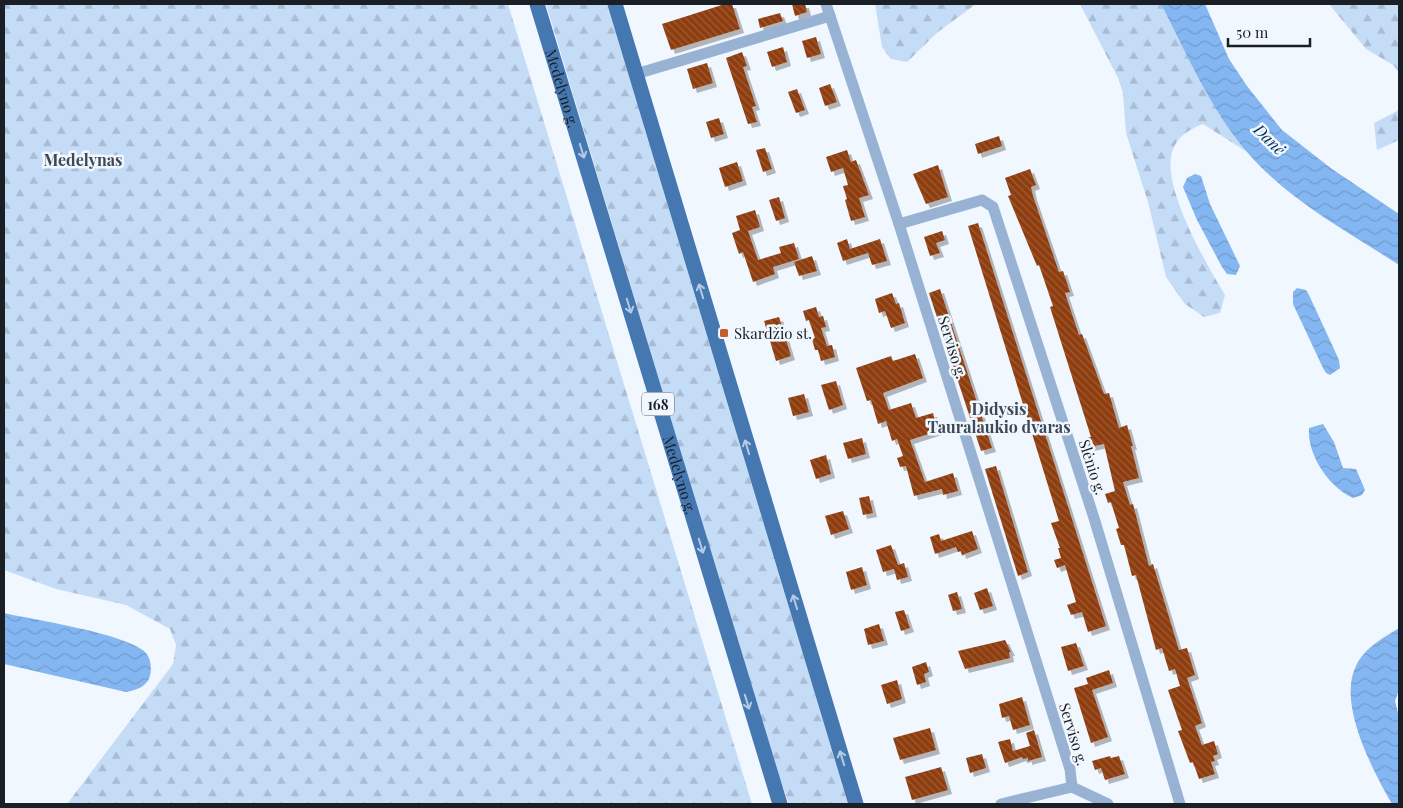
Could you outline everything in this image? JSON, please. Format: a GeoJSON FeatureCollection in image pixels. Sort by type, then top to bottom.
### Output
{"type":"FeatureCollection","features":[{"type":"Feature","properties":{"kind":"main road","name":"Medelyno g."},"geometry":{"type":"LineString","coordinates":[[537,4],[780,804]]}},
{"type":"Feature","properties":{"kind":"main road"},"geometry":{"type":"LineString","coordinates":[[615,4],[856,804]]}},
{"type":"Feature","properties":{"kind":"street","name":"Serviso g."},"geometry":{"type":"LineString","coordinates":[[826,4],[899,224],[1070,769],[1072,787]]}},
{"type":"Feature","properties":{"kind":"street"},"geometry":{"type":"LineString","coordinates":[[636,74],[830,16]]}},
{"type":"Feature","properties":{"kind":"street","name":"Slėnio g."},"geometry":{"type":"LineString","coordinates":[[899,224],[982,200],[993,206],[1094,518],[1180,804]]}},
{"type":"Feature","properties":{"kind":"street"},"geometry":{"type":"LineString","coordinates":[[1001,804],[1072,787],[1108,804]]}},
{"type":"Feature","properties":{"kind":"green space"},"geometry":{"type":"Polygon","coordinates":[[[4,4],[508,4],[752,804],[67,804],[173,664],[176,645],[170,629],[126,605],[56,589],[4,570],[4,4]]]}},
{"type":"Feature","properties":{"kind":"green space"},"geometry":{"type":"Polygon","coordinates":[[[546,4],[607,4],[848,804],[789,804],[770,750],[546,4]]]}},
{"type":"Feature","properties":{"kind":"green space"},"geometry":{"type":"Polygon","coordinates":[[[875,4],[976,4],[938,32],[907,62],[891,59],[882,47],[875,4]]]}},
{"type":"Feature","properties":{"kind":"green space"},"geometry":{"type":"Polygon","coordinates":[[[1080,4],[1161,4],[1217,111],[1247,152],[1203,124],[1181,137],[1175,145],[1171,160],[1172,178],[1177,199],[1196,243],[1225,295],[1220,313],[1204,317],[1185,304],[1166,277],[1148,202],[1126,133],[1123,93],[1118,78],[1080,4]]]}},
{"type":"Feature","properties":{"kind":"green space"},"geometry":{"type":"Polygon","coordinates":[[[1329,4],[1399,4],[1399,72],[1393,65],[1366,49],[1329,4]]]}},
{"type":"Feature","properties":{"kind":"green space"},"geometry":{"type":"Polygon","coordinates":[[[1399,110],[1399,140],[1377,150],[1374,123],[1399,110]]]}},
{"type":"Feature","properties":{"kind":"water","name":"Danė"},"geometry":{"type":"Polygon","coordinates":[[[1161,4],[1205,4],[1229,59],[1247,86],[1282,130],[1332,169],[1399,214],[1399,265],[1299,200],[1263,169],[1247,152],[1210,99],[1161,4]]]}},
{"type":"Feature","properties":{"kind":"water"},"geometry":{"type":"Polygon","coordinates":[[[1195,174],[1201,176],[1210,204],[1240,266],[1236,275],[1227,274],[1222,267],[1197,220],[1183,187],[1187,178],[1195,174]]]}},
{"type":"Feature","properties":{"kind":"water"},"geometry":{"type":"Polygon","coordinates":[[[1297,288],[1306,290],[1309,295],[1339,360],[1340,368],[1330,375],[1323,368],[1293,304],[1293,292],[1297,288]]]}},
{"type":"Feature","properties":{"kind":"water"},"geometry":{"type":"Polygon","coordinates":[[[1323,424],[1334,442],[1343,468],[1356,469],[1365,490],[1362,495],[1353,498],[1344,493],[1321,469],[1312,449],[1309,428],[1323,424]]]}},
{"type":"Feature","properties":{"kind":"water"},"geometry":{"type":"Polygon","coordinates":[[[4,613],[98,633],[133,644],[148,656],[151,670],[149,680],[141,687],[126,692],[4,664],[4,613]]]}},
{"type":"Feature","properties":{"kind":"water"},"geometry":{"type":"Polygon","coordinates":[[[1399,628],[1399,690],[1395,701],[1399,717],[1399,804],[1392,804],[1367,756],[1360,737],[1354,718],[1351,681],[1356,666],[1364,654],[1399,628]]]}},
{"type":"Feature","properties":{"kind":"building"},"geometry":{"type":"Polygon","coordinates":[[[725,4],[732,4],[740,29],[671,50],[662,24],[725,4]]]}},
{"type":"Feature","properties":{"kind":"building"},"geometry":{"type":"Polygon","coordinates":[[[792,4],[805,4],[807,12],[795,16],[792,4]]]}},
{"type":"Feature","properties":{"kind":"building"},"geometry":{"type":"Polygon","coordinates":[[[780,13],[783,21],[760,28],[758,19],[780,13]]]}},
{"type":"Feature","properties":{"kind":"building"},"geometry":{"type":"Polygon","coordinates":[[[816,37],[821,54],[807,58],[802,41],[816,37]]]}},
{"type":"Feature","properties":{"kind":"building"},"geometry":{"type":"Polygon","coordinates":[[[783,47],[787,62],[772,67],[767,52],[783,47]]]}},
{"type":"Feature","properties":{"kind":"building"},"geometry":{"type":"Polygon","coordinates":[[[742,52],[747,66],[743,67],[756,106],[752,107],[757,122],[748,124],[726,58],[742,52]]]}},
{"type":"Feature","properties":{"kind":"building"},"geometry":{"type":"Polygon","coordinates":[[[707,63],[713,83],[693,89],[687,69],[707,63]]]}},
{"type":"Feature","properties":{"kind":"building"},"geometry":{"type":"Polygon","coordinates":[[[830,84],[837,102],[825,106],[819,88],[830,84]]]}},
{"type":"Feature","properties":{"kind":"building"},"geometry":{"type":"Polygon","coordinates":[[[797,89],[805,110],[796,113],[788,92],[797,89]]]}},
{"type":"Feature","properties":{"kind":"building"},"geometry":{"type":"Polygon","coordinates":[[[719,118],[724,134],[711,138],[706,122],[719,118]]]}},
{"type":"Feature","properties":{"kind":"building"},"geometry":{"type":"Polygon","coordinates":[[[999,136],[1002,146],[978,154],[975,144],[999,136]]]}},
{"type":"Feature","properties":{"kind":"building"},"geometry":{"type":"Polygon","coordinates":[[[765,148],[772,169],[763,172],[756,150],[765,148]]]}},
{"type":"Feature","properties":{"kind":"building"},"geometry":{"type":"Polygon","coordinates":[[[847,150],[851,162],[856,160],[869,195],[859,198],[865,217],[851,221],[845,200],[847,199],[843,186],[848,185],[843,168],[831,172],[826,157],[847,150]]]}},
{"type":"Feature","properties":{"kind":"building"},"geometry":{"type":"Polygon","coordinates":[[[737,162],[743,181],[725,187],[719,168],[737,162]]]}},
{"type":"Feature","properties":{"kind":"building"},"geometry":{"type":"Polygon","coordinates":[[[938,165],[948,197],[926,204],[913,174],[938,165]]]}},
{"type":"Feature","properties":{"kind":"building"},"geometry":{"type":"Polygon","coordinates":[[[1030,169],[1036,185],[1031,187],[1033,196],[1059,272],[1063,271],[1070,292],[1065,293],[1079,335],[1082,334],[1104,394],[1109,393],[1119,428],[1127,425],[1133,446],[1131,446],[1139,478],[1123,482],[1130,505],[1133,504],[1149,566],[1153,564],[1179,650],[1187,648],[1195,675],[1187,678],[1202,723],[1195,726],[1202,745],[1214,741],[1218,754],[1213,756],[1215,761],[1211,762],[1215,774],[1199,779],[1193,762],[1190,763],[1178,731],[1182,730],[1168,690],[1180,686],[1175,669],[1169,671],[1162,648],[1156,650],[1136,575],[1132,576],[1124,545],[1121,545],[1116,529],[1119,528],[1111,502],[1108,503],[1105,494],[1115,491],[1104,444],[1090,447],[1087,438],[1091,437],[1050,307],[1053,306],[1039,265],[1037,266],[1008,196],[1011,195],[1005,178],[1030,169]]]}},
{"type":"Feature","properties":{"kind":"building"},"geometry":{"type":"Polygon","coordinates":[[[779,197],[785,218],[776,221],[769,200],[779,197]]]}},
{"type":"Feature","properties":{"kind":"building"},"geometry":{"type":"Polygon","coordinates":[[[755,210],[760,227],[748,231],[758,260],[781,253],[779,247],[794,243],[799,259],[773,267],[775,274],[753,282],[743,252],[739,254],[732,233],[740,230],[736,216],[755,210]]]}},
{"type":"Feature","properties":{"kind":"building"},"geometry":{"type":"Polygon","coordinates":[[[978,223],[1106,626],[1088,632],[1082,612],[1071,615],[1067,605],[1076,602],[1065,565],[1057,568],[1054,560],[1061,558],[1058,548],[1060,548],[1051,523],[1059,521],[968,226],[978,223]]]}},
{"type":"Feature","properties":{"kind":"building"},"geometry":{"type":"Polygon","coordinates":[[[942,231],[945,240],[936,243],[940,253],[930,256],[924,237],[942,231]]]}},
{"type":"Feature","properties":{"kind":"building"},"geometry":{"type":"Polygon","coordinates":[[[847,239],[850,249],[880,239],[887,261],[872,265],[868,253],[843,261],[837,243],[847,239]]]}},
{"type":"Feature","properties":{"kind":"building"},"geometry":{"type":"Polygon","coordinates":[[[812,256],[817,271],[799,276],[794,262],[812,256]]]}},
{"type":"Feature","properties":{"kind":"building"},"geometry":{"type":"Polygon","coordinates":[[[940,289],[992,448],[981,451],[929,293],[940,289]]]}},
{"type":"Feature","properties":{"kind":"building"},"geometry":{"type":"Polygon","coordinates":[[[892,293],[896,304],[899,303],[905,323],[891,328],[885,311],[879,313],[875,299],[892,293]]]}},
{"type":"Feature","properties":{"kind":"building"},"geometry":{"type":"Polygon","coordinates":[[[816,307],[819,317],[823,316],[826,327],[821,328],[827,346],[832,345],[835,357],[821,361],[818,350],[815,350],[812,339],[815,338],[809,320],[806,321],[803,311],[816,307]]]}},
{"type":"Feature","properties":{"kind":"building"},"geometry":{"type":"Polygon","coordinates":[[[779,317],[791,356],[776,361],[764,321],[779,317]]]}},
{"type":"Feature","properties":{"kind":"building"},"geometry":{"type":"Polygon","coordinates":[[[915,354],[923,378],[883,393],[889,410],[911,403],[916,418],[933,413],[938,431],[910,440],[925,482],[953,473],[958,491],[943,495],[942,489],[914,496],[906,466],[900,467],[897,458],[903,456],[897,439],[892,441],[886,421],[878,424],[871,400],[867,401],[856,368],[891,356],[893,361],[915,354]]]}},
{"type":"Feature","properties":{"kind":"building"},"geometry":{"type":"Polygon","coordinates":[[[836,381],[843,405],[829,410],[821,385],[836,381]]]}},
{"type":"Feature","properties":{"kind":"building"},"geometry":{"type":"Polygon","coordinates":[[[804,394],[809,412],[793,416],[788,398],[804,394]]]}},
{"type":"Feature","properties":{"kind":"building"},"geometry":{"type":"Polygon","coordinates":[[[862,438],[866,454],[848,459],[843,443],[862,438]]]}},
{"type":"Feature","properties":{"kind":"building"},"geometry":{"type":"Polygon","coordinates":[[[826,455],[831,474],[816,479],[810,460],[826,455]]]}},
{"type":"Feature","properties":{"kind":"building"},"geometry":{"type":"Polygon","coordinates":[[[996,466],[1028,572],[1018,576],[985,469],[996,466]]]}},
{"type":"Feature","properties":{"kind":"building"},"geometry":{"type":"Polygon","coordinates":[[[869,496],[873,513],[863,515],[859,498],[869,496]]]}},
{"type":"Feature","properties":{"kind":"building"},"geometry":{"type":"Polygon","coordinates":[[[843,511],[849,529],[831,535],[825,516],[843,511]]]}},
{"type":"Feature","properties":{"kind":"building"},"geometry":{"type":"Polygon","coordinates":[[[972,531],[978,549],[962,555],[961,551],[958,552],[956,547],[935,554],[930,537],[939,534],[941,541],[972,531]]]}},
{"type":"Feature","properties":{"kind":"building"},"geometry":{"type":"Polygon","coordinates":[[[891,545],[898,565],[904,563],[908,577],[897,580],[894,569],[883,572],[876,550],[891,545]]]}},
{"type":"Feature","properties":{"kind":"building"},"geometry":{"type":"Polygon","coordinates":[[[862,567],[867,585],[851,590],[846,572],[862,567]]]}},
{"type":"Feature","properties":{"kind":"building"},"geometry":{"type":"Polygon","coordinates":[[[987,588],[993,606],[980,610],[974,593],[987,588]]]}},
{"type":"Feature","properties":{"kind":"building"},"geometry":{"type":"Polygon","coordinates":[[[957,592],[962,609],[953,611],[948,595],[957,592]]]}},
{"type":"Feature","properties":{"kind":"building"},"geometry":{"type":"Polygon","coordinates":[[[904,610],[910,628],[901,631],[895,612],[904,610]]]}},
{"type":"Feature","properties":{"kind":"building"},"geometry":{"type":"Polygon","coordinates":[[[879,624],[884,641],[868,645],[864,629],[879,624]]]}},
{"type":"Feature","properties":{"kind":"building"},"geometry":{"type":"Polygon","coordinates":[[[1005,640],[1011,652],[1009,652],[1010,658],[965,669],[958,651],[1005,640]]]}},
{"type":"Feature","properties":{"kind":"building"},"geometry":{"type":"Polygon","coordinates":[[[1076,643],[1084,666],[1068,671],[1061,647],[1076,643]]]}},
{"type":"Feature","properties":{"kind":"building"},"geometry":{"type":"Polygon","coordinates":[[[926,662],[929,672],[924,674],[926,682],[917,685],[912,667],[926,662]]]}},
{"type":"Feature","properties":{"kind":"building"},"geometry":{"type":"Polygon","coordinates":[[[1109,670],[1113,683],[1092,690],[1108,737],[1091,743],[1074,688],[1088,684],[1086,678],[1109,670]]]}},
{"type":"Feature","properties":{"kind":"building"},"geometry":{"type":"Polygon","coordinates":[[[897,680],[902,699],[887,704],[881,685],[897,680]]]}},
{"type":"Feature","properties":{"kind":"building"},"geometry":{"type":"Polygon","coordinates":[[[1022,697],[1030,725],[1013,730],[1009,716],[1002,718],[999,704],[1022,697]]]}},
{"type":"Feature","properties":{"kind":"building"},"geometry":{"type":"Polygon","coordinates":[[[930,728],[936,750],[900,760],[893,738],[930,728]]]}},
{"type":"Feature","properties":{"kind":"building"},"geometry":{"type":"Polygon","coordinates":[[[1034,730],[1042,757],[1028,761],[1028,758],[1023,759],[1022,757],[1005,763],[998,742],[1010,739],[1013,751],[1030,746],[1026,733],[1034,730]]]}},
{"type":"Feature","properties":{"kind":"building"},"geometry":{"type":"Polygon","coordinates":[[[982,754],[986,768],[970,773],[966,758],[982,754]]]}},
{"type":"Feature","properties":{"kind":"building"},"geometry":{"type":"Polygon","coordinates":[[[1110,756],[1111,758],[1119,756],[1125,774],[1105,780],[1101,768],[1095,770],[1092,761],[1110,756]]]}},
{"type":"Feature","properties":{"kind":"building"},"geometry":{"type":"Polygon","coordinates":[[[941,767],[948,790],[912,800],[905,777],[941,767]]]}},
{"type":"Feature","properties":{"kind":"place","name":"Skardžio st."},"geometry":{"type":"Point","coordinates":[724,333]}},
{"type":"Feature","properties":{"kind":"district","name":"Medelynas"},"geometry":{"type":"Point","coordinates":[83,159]}},
{"type":"Feature","properties":{"kind":"district","name":"Didysis Tauralaukio dvaras"},"geometry":{"type":"Point","coordinates":[999,417]}}]}
